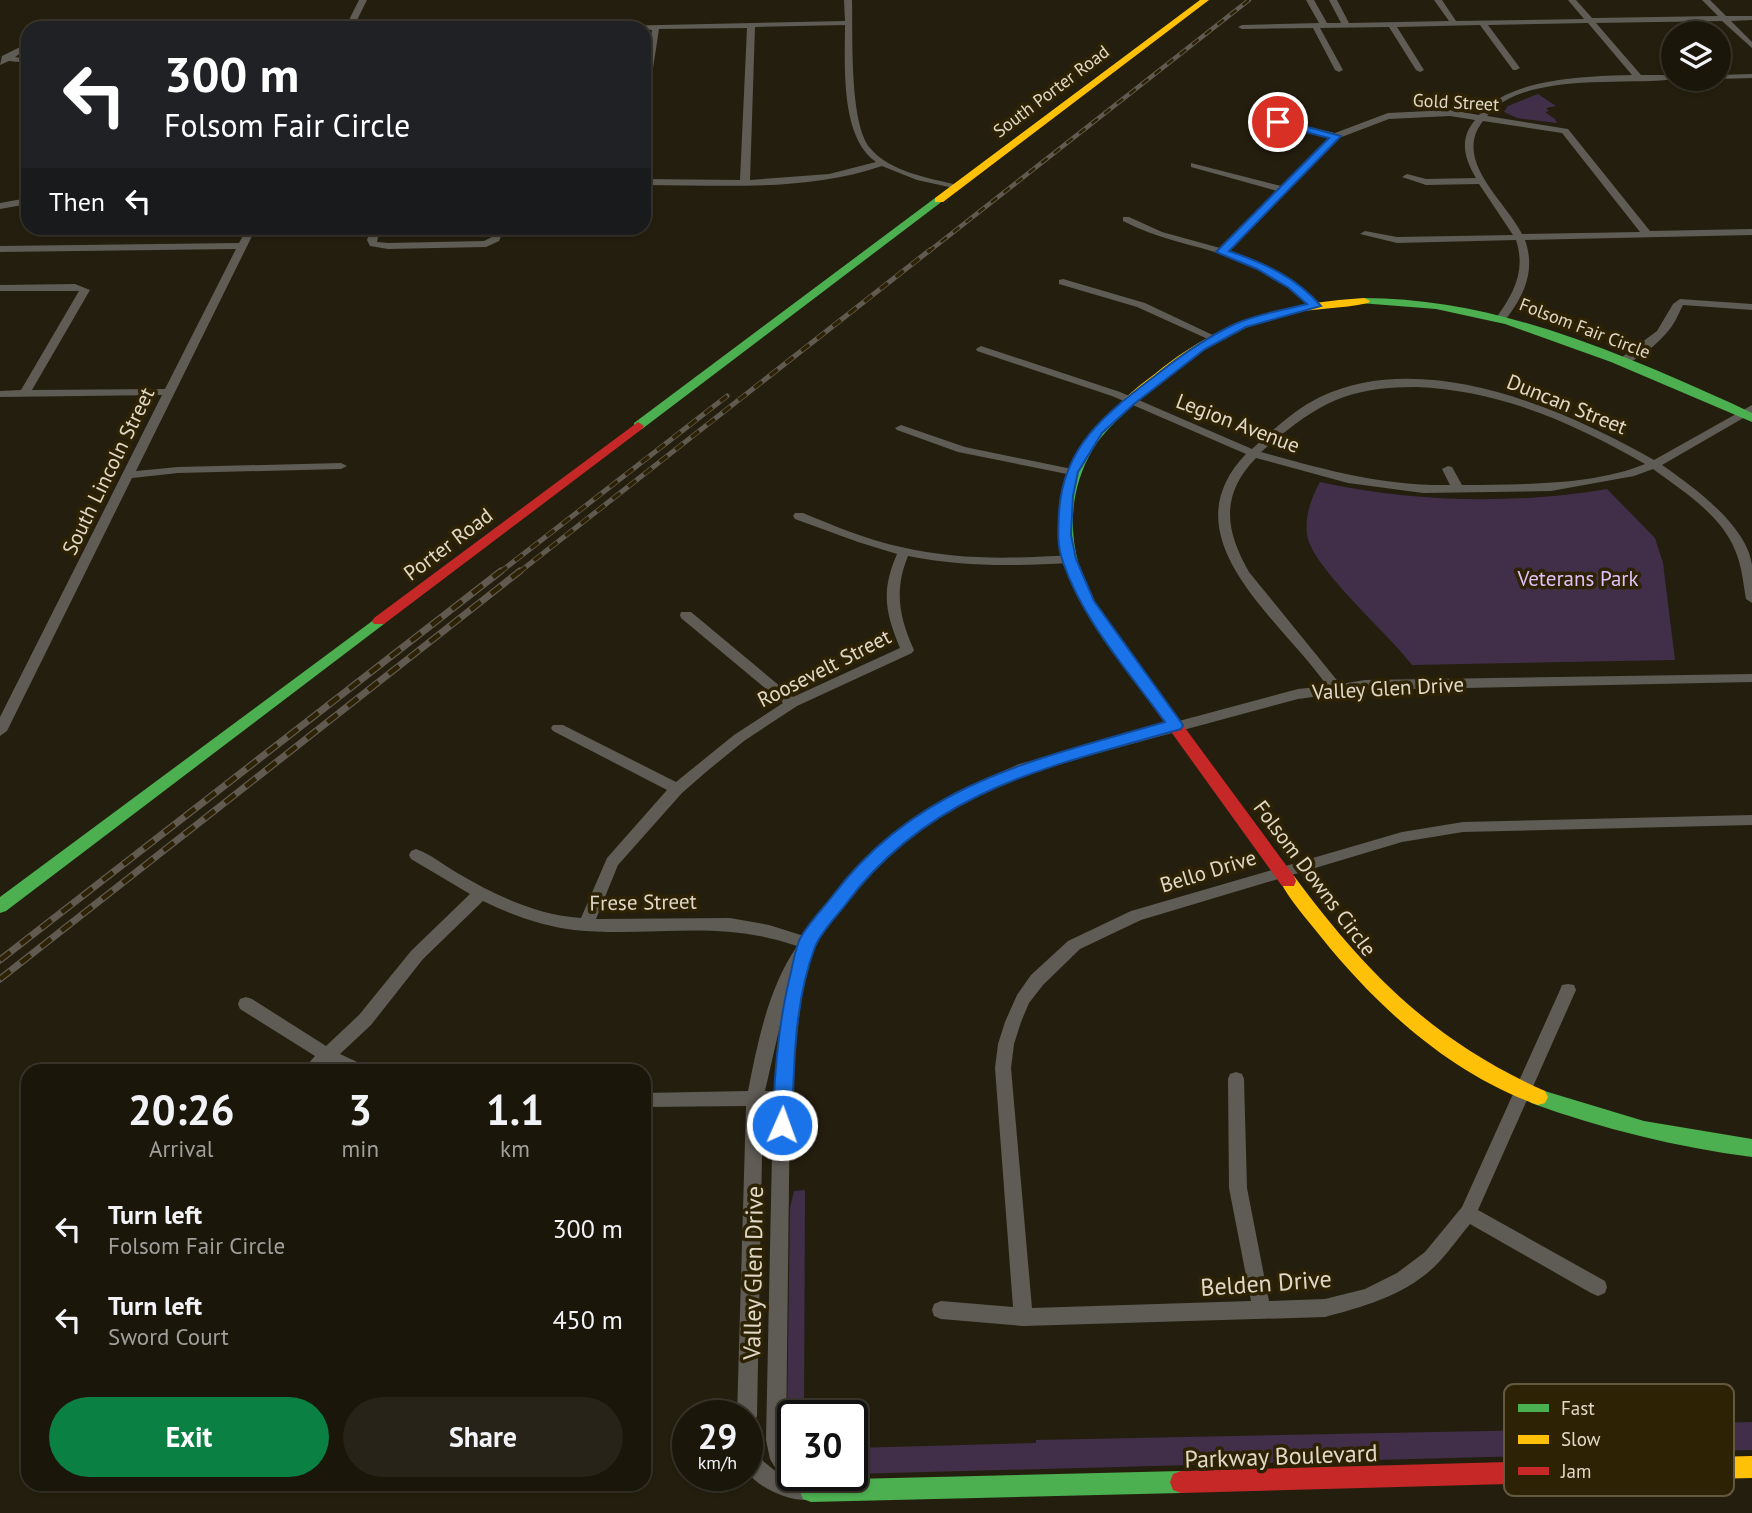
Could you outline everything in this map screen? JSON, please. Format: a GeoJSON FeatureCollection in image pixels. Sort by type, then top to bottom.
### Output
{"type":"FeatureCollection","features":[{"type":"Feature","properties":{"kind":"street"},"geometry":{"type":"LineString","coordinates":[[352,21],[363,0]]}},
{"type":"Feature","properties":{"kind":"street"},"geometry":{"type":"LineString","coordinates":[[848,0],[857,134],[865,149],[883,163],[903,172],[955,187]]}},
{"type":"Feature","properties":{"kind":"street","name":"South Porter Road"},"geometry":{"type":"LineString","coordinates":[[921,214],[1205,0]]}},
{"type":"Feature","properties":{"kind":"street"},"geometry":{"type":"LineString","coordinates":[[1310,0],[1339,70]]}},
{"type":"Feature","properties":{"kind":"street"},"geometry":{"type":"LineString","coordinates":[[1332,0],[1346,25]]}},
{"type":"Feature","properties":{"kind":"street"},"geometry":{"type":"LineString","coordinates":[[1438,0],[1454,23]]}},
{"type":"Feature","properties":{"kind":"street"},"geometry":{"type":"LineString","coordinates":[[1572,0],[1639,78]]}},
{"type":"Feature","properties":{"kind":"street"},"geometry":{"type":"LineString","coordinates":[[1706,0],[1752,46]]}},
{"type":"Feature","properties":{"kind":"street"},"geometry":{"type":"LineString","coordinates":[[1242,27],[1752,18]]}},
{"type":"Feature","properties":{"kind":"street"},"geometry":{"type":"LineString","coordinates":[[651,26],[849,23]]}},
{"type":"Feature","properties":{"kind":"street"},"geometry":{"type":"LineString","coordinates":[[1482,23],[1516,68]]}},
{"type":"Feature","properties":{"kind":"street"},"geometry":{"type":"LineString","coordinates":[[1391,24],[1420,70]]}},
{"type":"Feature","properties":{"kind":"street"},"geometry":{"type":"LineString","coordinates":[[745,181],[751,25]]}},
{"type":"Feature","properties":{"kind":"street"},"geometry":{"type":"LineString","coordinates":[[651,57],[656,26]]}},
{"type":"Feature","properties":{"kind":"street"},"geometry":{"type":"LineString","coordinates":[[2,59],[21,49]]}},
{"type":"Feature","properties":{"kind":"street"},"geometry":{"type":"LineString","coordinates":[[2,59],[21,60]]}},
{"type":"Feature","properties":{"kind":"street"},"geometry":{"type":"LineString","coordinates":[[1731,77],[1752,76]]}},
{"type":"Feature","properties":{"kind":"street"},"geometry":{"type":"LineString","coordinates":[[1501,318],[1518,293],[1525,273],[1525,256],[1519,237],[1471,162],[1468,147],[1470,135],[1480,117],[1508,98],[1545,86],[1581,81],[1661,77]]}},
{"type":"Feature","properties":{"kind":"street","name":"Gold Street"},"geometry":{"type":"LineString","coordinates":[[1222,252],[1336,136],[1388,116],[1418,113],[1480,117],[1565,131],[1647,234]]}},
{"type":"Feature","properties":{"kind":"street"},"geometry":{"type":"LineString","coordinates":[[1253,115],[1336,136]]}},
{"type":"Feature","properties":{"kind":"street"},"geometry":{"type":"LineString","coordinates":[[651,182],[832,177],[862,171],[883,163]]}},
{"type":"Feature","properties":{"kind":"street"},"geometry":{"type":"LineString","coordinates":[[1194,165],[1284,190]]}},
{"type":"Feature","properties":{"kind":"street"},"geometry":{"type":"LineString","coordinates":[[1407,177],[1426,182],[1483,181]]}},
{"type":"Feature","properties":{"kind":"street"},"geometry":{"type":"LineString","coordinates":[[0,206],[21,202]]}},
{"type":"Feature","properties":{"kind":"street","name":"Porter Road"},"geometry":{"type":"LineString","coordinates":[[0,906],[921,214]]}},
{"type":"Feature","properties":{"kind":"street"},"geometry":{"type":"LineString","coordinates":[[1126,219],[1147,231],[1261,266],[1293,286],[1315,306]]}},
{"type":"Feature","properties":{"kind":"street"},"geometry":{"type":"LineString","coordinates":[[1365,234],[1397,240],[1752,232]]}},
{"type":"Feature","properties":{"kind":"street","name":"South Lincoln Street"},"geometry":{"type":"LineString","coordinates":[[0,731],[248,235]]}},
{"type":"Feature","properties":{"kind":"street"},"geometry":{"type":"LineString","coordinates":[[374,235],[373,244],[493,243],[497,235]]}},
{"type":"Feature","properties":{"kind":"street"},"geometry":{"type":"LineString","coordinates":[[0,249],[242,246]]}},
{"type":"Feature","properties":{"kind":"street"},"geometry":{"type":"LineString","coordinates":[[1063,282],[1142,305],[1214,338]]}},
{"type":"Feature","properties":{"kind":"street"},"geometry":{"type":"LineString","coordinates":[[0,288],[84,289],[86,292],[24,394]]}},
{"type":"Feature","properties":{"kind":"street"},"geometry":{"type":"LineString","coordinates":[[1622,362],[1670,323],[1676,304],[1681,302],[1752,307]]}},
{"type":"Feature","properties":{"kind":"street","name":"Folsom Fair Circle"},"geometry":{"type":"LineString","coordinates":[[1175,725],[1087,602],[1069,559],[1064,515],[1072,472],[1097,431],[1130,401],[1214,338],[1255,320],[1315,306],[1408,303],[1501,318],[1558,335],[1749,413]]}},
{"type":"Feature","properties":{"kind":"street","name":"Legion Avenue"},"geometry":{"type":"LineString","coordinates":[[981,349],[1091,385],[1252,453],[1358,482],[1423,489],[1566,486],[1634,473],[1654,465],[1749,413]]}},
{"type":"Feature","properties":{"kind":"street","name":"Duncan Street"},"geometry":{"type":"LineString","coordinates":[[1335,687],[1235,559],[1223,518],[1225,497],[1234,475],[1252,453],[1295,416],[1342,392],[1370,386],[1431,384],[1489,393],[1521,402],[1619,445],[1696,493],[1728,527],[1744,557],[1752,599]]}},
{"type":"Feature","properties":{"kind":"street"},"geometry":{"type":"LineString","coordinates":[[0,394],[168,392]]}},
{"type":"Feature","properties":{"kind":"street"},"geometry":{"type":"LineString","coordinates":[[901,428],[962,450],[1072,472]]}},
{"type":"Feature","properties":{"kind":"street"},"geometry":{"type":"LineString","coordinates":[[128,475],[178,470],[341,466]]}},
{"type":"Feature","properties":{"kind":"street"},"geometry":{"type":"LineString","coordinates":[[1448,469],[1458,489]]}},
{"type":"Feature","properties":{"kind":"street"},"geometry":{"type":"LineString","coordinates":[[799,516],[904,552],[984,562],[1069,559]]}},
{"type":"Feature","properties":{"kind":"street","name":"Roosevelt Street"},"geometry":{"type":"LineString","coordinates":[[586,925],[612,862],[626,843],[677,789],[739,738],[792,703],[907,650],[894,618],[891,602],[895,571],[904,552]]}},
{"type":"Feature","properties":{"kind":"street"},"geometry":{"type":"LineString","coordinates":[[686,615],[792,703]]}},
{"type":"Feature","properties":{"kind":"street","name":"Valley Glen Drive"},"geometry":{"type":"LineString","coordinates":[[747,1400],[755,1098],[780,994],[792,966],[807,943],[859,873],[898,838],[933,812],[990,782],[1024,768],[1175,725],[1335,687],[1752,678]]}},
{"type":"Feature","properties":{"kind":"street","name":"Folsom Downs Circle"},"geometry":{"type":"LineString","coordinates":[[1175,725],[1340,951],[1393,1006],[1447,1048],[1524,1091],[1563,1108],[1626,1128],[1687,1141],[1752,1148]]}},
{"type":"Feature","properties":{"kind":"street"},"geometry":{"type":"LineString","coordinates":[[558,729],[677,789]]}},
{"type":"Feature","properties":{"kind":"street","name":"Bello Drive"},"geometry":{"type":"LineString","coordinates":[[1023,1317],[1003,1091],[1006,1044],[1023,1000],[1054,962],[1074,945],[1136,915],[1402,837],[1463,827],[1752,820]]}},
{"type":"Feature","properties":{"kind":"street","name":"Frese Street"},"geometry":{"type":"LineString","coordinates":[[416,855],[504,905],[540,917],[586,925],[724,923],[773,931],[807,943]]}},
{"type":"Feature","properties":{"kind":"street"},"geometry":{"type":"LineString","coordinates":[[317,1064],[365,1020],[417,956],[481,893]]}},
{"type":"Feature","properties":{"kind":"street","name":"Valley Glen Drive"},"geometry":{"type":"LineString","coordinates":[[777,1445],[782,1098],[793,1000],[807,943]]}},
{"type":"Feature","properties":{"kind":"street","name":"Belden Drive"},"geometry":{"type":"LineString","coordinates":[[941,1310],[1023,1317],[1325,1308],[1368,1297],[1404,1279],[1430,1258],[1468,1213],[1568,990]]}},
{"type":"Feature","properties":{"kind":"street"},"geometry":{"type":"LineString","coordinates":[[246,1004],[346,1064]]}},
{"type":"Feature","properties":{"kind":"street"},"geometry":{"type":"LineString","coordinates":[[1236,1079],[1238,1188],[1262,1311]]}},
{"type":"Feature","properties":{"kind":"street"},"geometry":{"type":"LineString","coordinates":[[651,1100],[782,1098]]}},
{"type":"Feature","properties":{"kind":"street"},"geometry":{"type":"LineString","coordinates":[[1468,1213],[1598,1287]]}},
{"type":"Feature","properties":{"kind":"street","name":"Parkway Boulevard"},"geometry":{"type":"LineString","coordinates":[[1734,1467],[1752,1467]]}},
{"type":"Feature","properties":{"kind":"street","name":"Parkway Boulevard"},"geometry":{"type":"LineString","coordinates":[[811,1492],[1504,1474]]}},
{"type":"Feature","properties":{"kind":"street"},"geometry":{"type":"LineString","coordinates":[[763,1477],[786,1487],[811,1492]]}},
{"type":"Feature","properties":{"kind":"green space"},"geometry":{"type":"Polygon","coordinates":[[[1538,94],[1556,106],[1546,108],[1549,111],[1545,112],[1557,123],[1517,118],[1504,112],[1508,106],[1538,94]]]}},
{"type":"Feature","properties":{"kind":"green space","name":"Veterans Park"},"geometry":{"type":"Polygon","coordinates":[[[1320,482],[1390,494],[1463,499],[1536,497],[1607,489],[1655,538],[1663,563],[1675,660],[1412,665],[1336,582],[1311,548],[1307,520],[1311,501],[1320,482]]]}},
{"type":"Feature","properties":{"kind":"green space"},"geometry":{"type":"Polygon","coordinates":[[[805,1190],[804,1400],[787,1400],[790,1208],[794,1191],[805,1190]]]}},
{"type":"Feature","properties":{"kind":"green space"},"geometry":{"type":"Polygon","coordinates":[[[1734,1422],[1752,1422],[1752,1450],[1734,1450],[1734,1422]]]}},
{"type":"Feature","properties":{"kind":"green space"},"geometry":{"type":"Polygon","coordinates":[[[1504,1431],[1504,1457],[868,1474],[868,1448],[1036,1443],[1036,1440],[1504,1431]]]}},
{"type":"Feature","properties":{"kind":"railway"},"geometry":{"type":"LineString","coordinates":[[928,252],[1249,0]]}},
{"type":"Feature","properties":{"kind":"railway"},"geometry":{"type":"LineString","coordinates":[[518,573],[930,250]]}},
{"type":"Feature","properties":{"kind":"railway"},"geometry":{"type":"LineString","coordinates":[[499,573],[727,396]]}},
{"type":"Feature","properties":{"kind":"railway"},"geometry":{"type":"LineString","coordinates":[[0,960],[501,571]]}},
{"type":"Feature","properties":{"kind":"railway"},"geometry":{"type":"LineString","coordinates":[[0,979],[520,571]]}},
{"type":"Feature","properties":{"kind":"traffic: fast"},"geometry":{"type":"LineString","coordinates":[[638,426],[939,200]]}},
{"type":"Feature","properties":{"kind":"traffic: fast"},"geometry":{"type":"LineString","coordinates":[[1364,301],[1436,305],[1510,322],[1616,359],[1752,418]]}},
{"type":"Feature","properties":{"kind":"traffic: fast"},"geometry":{"type":"LineString","coordinates":[[1125,405],[1087,448],[1075,472],[1068,496],[1065,522],[1067,548],[1087,602],[1133,668]]}},
{"type":"Feature","properties":{"kind":"traffic: fast"},"geometry":{"type":"LineString","coordinates":[[0,906],[379,621]]}},
{"type":"Feature","properties":{"kind":"traffic: fast"},"geometry":{"type":"LineString","coordinates":[[1538,1097],[1644,1130],[1752,1148]]}},
{"type":"Feature","properties":{"kind":"traffic: fast"},"geometry":{"type":"LineString","coordinates":[[868,1490],[1181,1482]]}},
{"type":"Feature","properties":{"kind":"traffic: slow"},"geometry":{"type":"LineString","coordinates":[[939,200],[1205,0]]}},
{"type":"Feature","properties":{"kind":"traffic: slow"},"geometry":{"type":"LineString","coordinates":[[1125,405],[1189,353],[1230,330],[1285,311],[1364,301]]}},
{"type":"Feature","properties":{"kind":"traffic: slow"},"geometry":{"type":"LineString","coordinates":[[1288,881],[1340,948],[1398,1008],[1463,1058],[1538,1097]]}},
{"type":"Feature","properties":{"kind":"traffic: slow"},"geometry":{"type":"LineString","coordinates":[[1734,1467],[1752,1467]]}},
{"type":"Feature","properties":{"kind":"traffic: jam"},"geometry":{"type":"LineString","coordinates":[[379,621],[638,426]]}},
{"type":"Feature","properties":{"kind":"traffic: jam"},"geometry":{"type":"LineString","coordinates":[[1133,668],[1288,881]]}},
{"type":"Feature","properties":{"kind":"traffic: jam"},"geometry":{"type":"LineString","coordinates":[[1181,1482],[1504,1473]]}},
{"type":"Feature","properties":{"kind":"route"},"geometry":{"type":"LineString","coordinates":[[782,1125],[786,1048],[793,1000],[807,943],[859,873],[906,831],[933,812],[990,782],[1024,768],[1175,725],[1107,632],[1076,580],[1064,535],[1066,496],[1072,472],[1097,431],[1121,408],[1201,346],[1242,325],[1282,312],[1315,306],[1293,286],[1261,266],[1222,252],[1336,136],[1278,122]]}}]}
